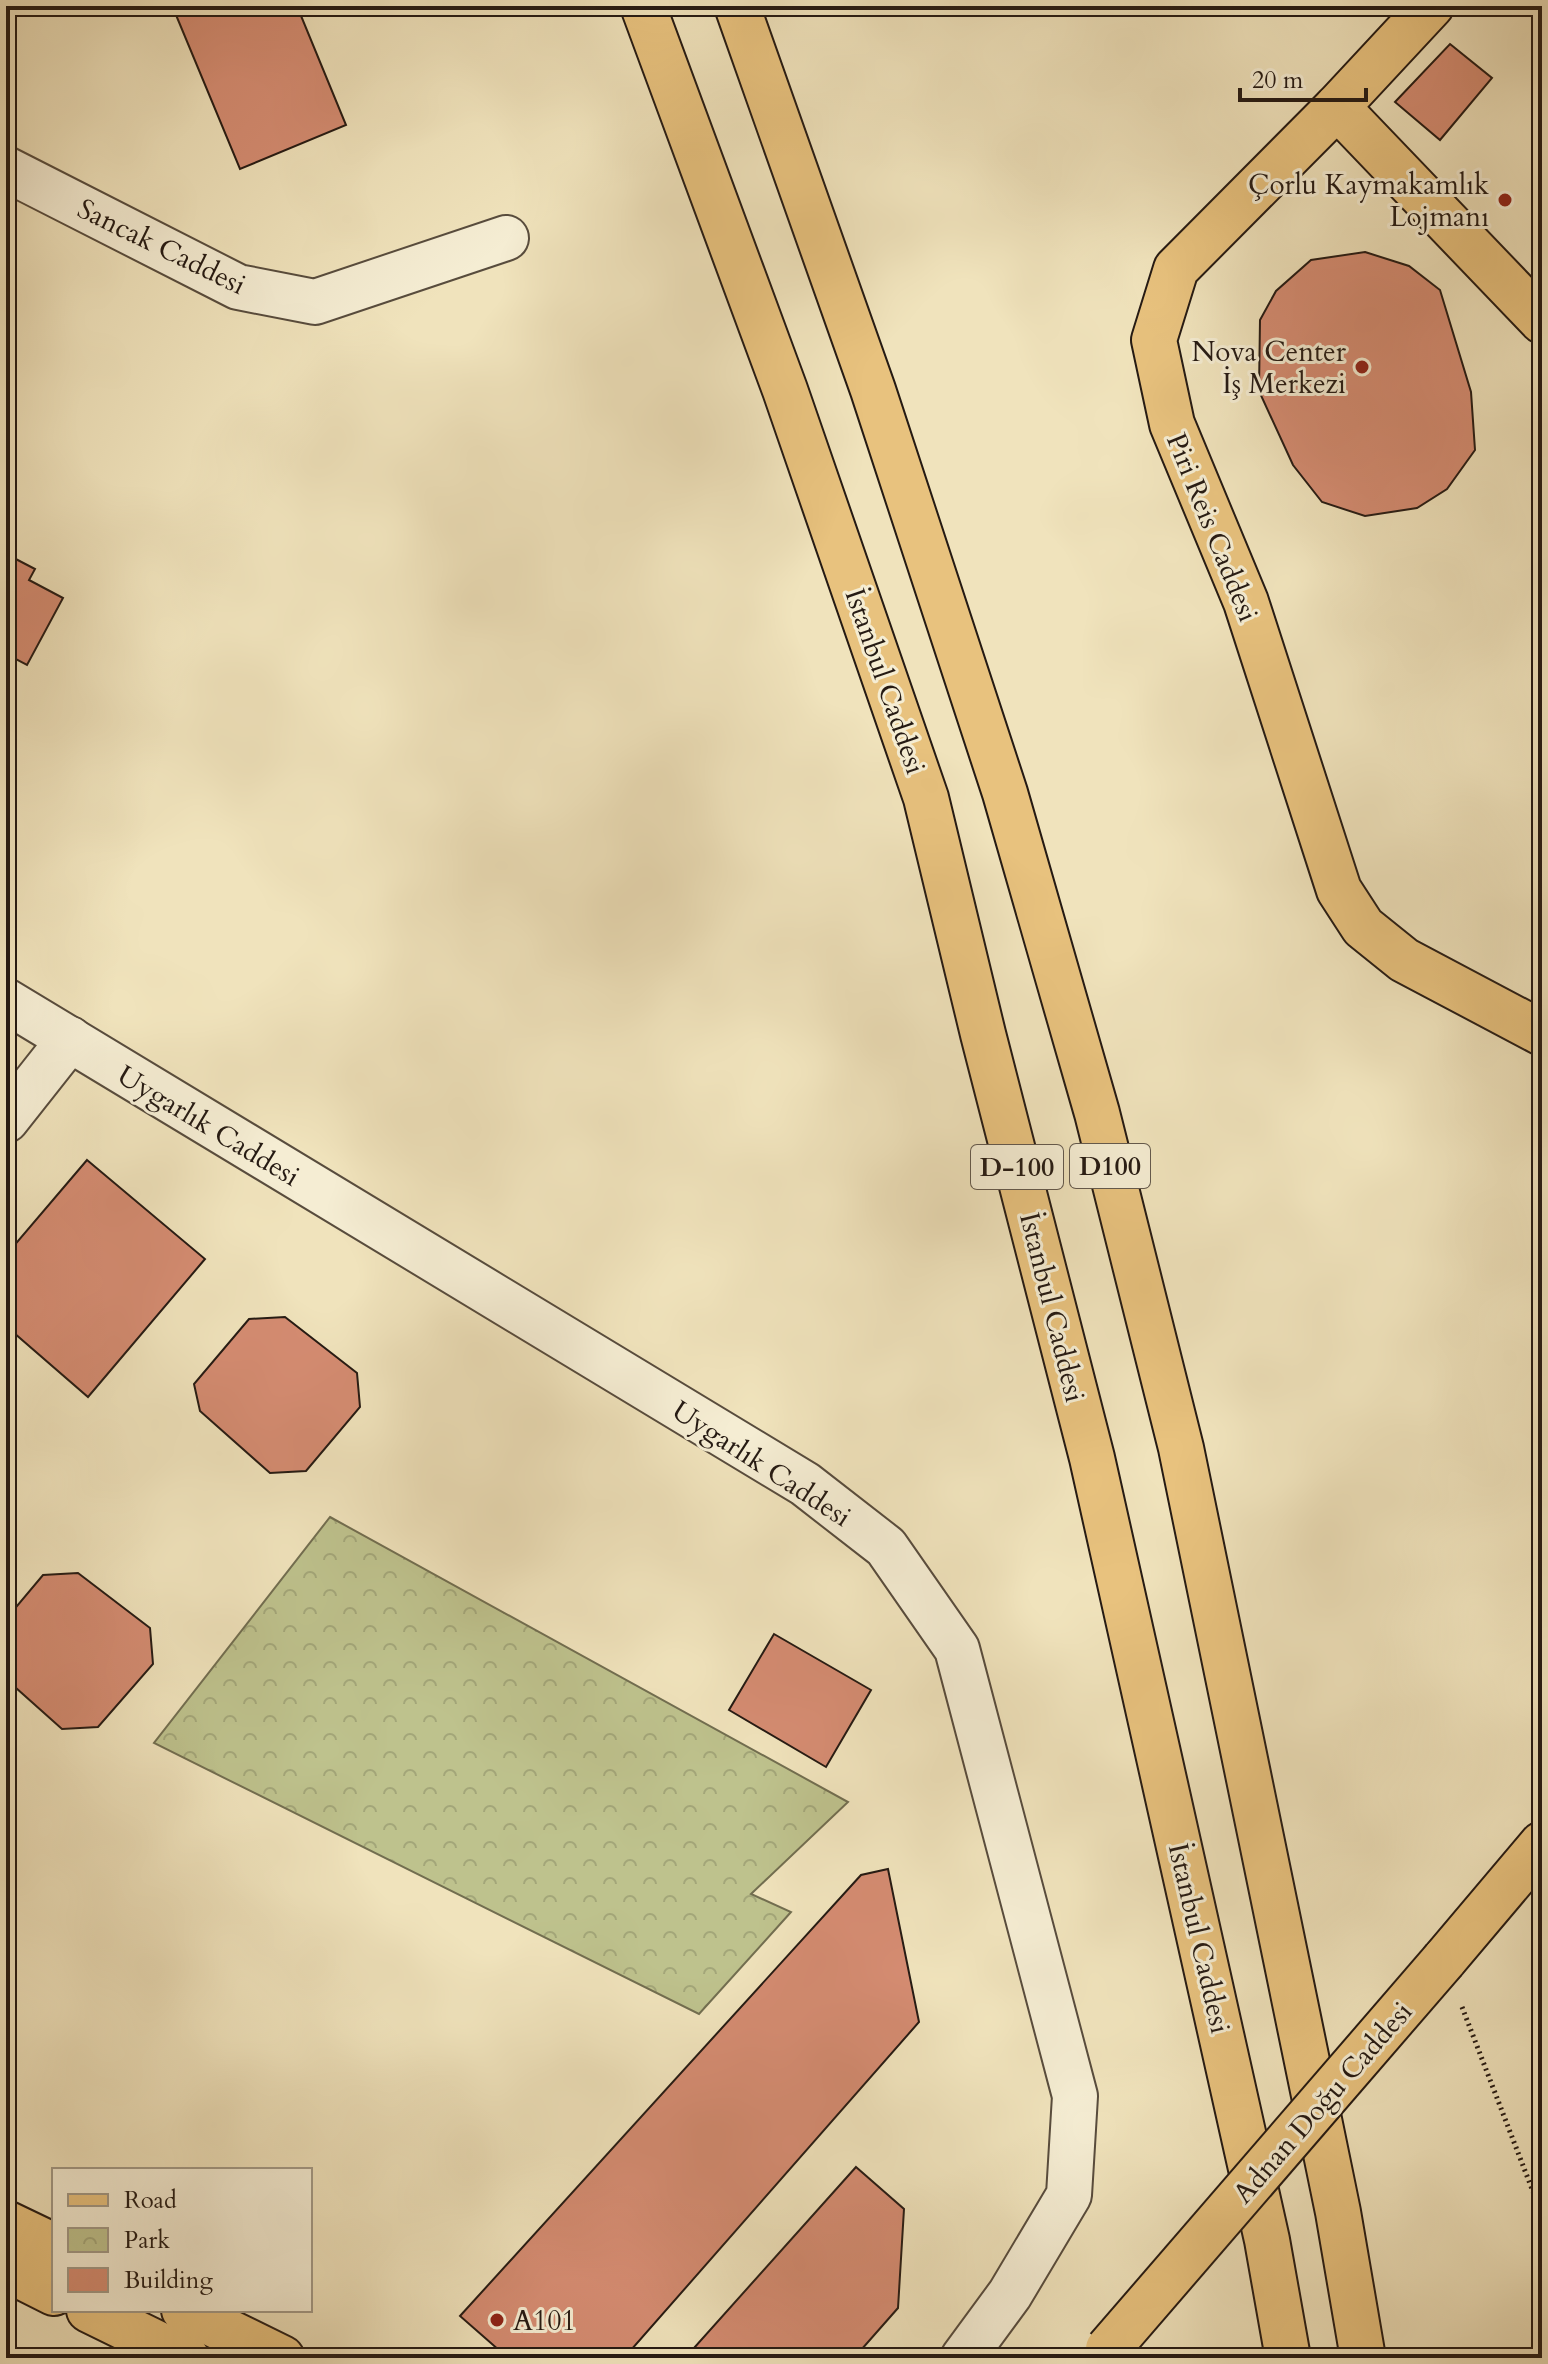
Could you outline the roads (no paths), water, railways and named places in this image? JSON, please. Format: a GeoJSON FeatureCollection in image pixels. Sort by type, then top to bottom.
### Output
{"type":"FeatureCollection","features":[{"type":"Feature","properties":{"kind":"main road","name":"İstanbul Caddesi"},"geometry":{"type":"LineString","coordinates":[[643,6],[785,390],[926,798],[1092,1458],[1267,2240],[1288,2358]]}},
{"type":"Feature","properties":{"kind":"main road","name":"D100"},"geometry":{"type":"LineString","coordinates":[[737,6],[873,390],[996,763],[1097,1113],[1181,1448],[1338,2212],[1363,2358]]}},
{"type":"Feature","properties":{"kind":"main road","name":"Piri Reis Caddesi"},"geometry":{"type":"LineString","coordinates":[[1431,6],[1337,107],[1176,269],[1154,340],[1172,424],[1246,602],[1339,890],[1363,927],[1404,960],[1542,1033]]}},
{"type":"Feature","properties":{"kind":"main road"},"geometry":{"type":"LineString","coordinates":[[1337,107],[1542,321]]}},
{"type":"Feature","properties":{"kind":"main road","name":"Adnan Doğu Caddesi"},"geometry":{"type":"LineString","coordinates":[[1104,2354],[1542,1844]]}},
{"type":"Feature","properties":{"kind":"main road"},"geometry":{"type":"LineString","coordinates":[[6,2223],[52,2245]]}},
{"type":"Feature","properties":{"kind":"main road"},"geometry":{"type":"LineString","coordinates":[[9,2277],[52,2292]]}},
{"type":"Feature","properties":{"kind":"main road"},"geometry":{"type":"LineString","coordinates":[[93,2312],[187,2358]]}},
{"type":"Feature","properties":{"kind":"main road"},"geometry":{"type":"LineString","coordinates":[[188,2312],[282,2358]]}},
{"type":"Feature","properties":{"kind":"street","name":"Sancak Caddesi"},"geometry":{"type":"LineString","coordinates":[[6,169],[238,287],[315,302],[506,238]]}},
{"type":"Feature","properties":{"kind":"street","name":"Uygarlık Caddesi"},"geometry":{"type":"LineString","coordinates":[[6,1001],[805,1484],[886,1547],[957,1649],[1075,2096],[1069,2195],[1010,2294],[963,2358]]}},
{"type":"Feature","properties":{"kind":"street"},"geometry":{"type":"LineString","coordinates":[[6,1120],[70,1039]]}},
{"type":"Feature","properties":{"kind":"place","name":"Çorlu Kaymakamlık Lojmanı"},"geometry":{"type":"Point","coordinates":[1505,200]}},
{"type":"Feature","properties":{"kind":"place","name":"Nova Center İş Merkezi"},"geometry":{"type":"Point","coordinates":[1362,367]}},
{"type":"Feature","properties":{"kind":"place","name":"A101"},"geometry":{"type":"Point","coordinates":[497,2320]}}]}
